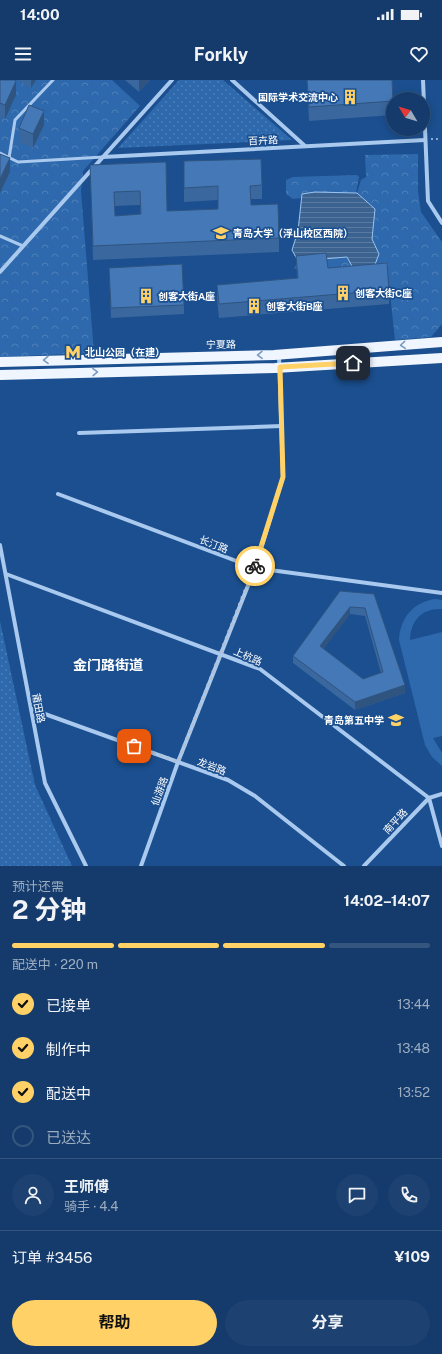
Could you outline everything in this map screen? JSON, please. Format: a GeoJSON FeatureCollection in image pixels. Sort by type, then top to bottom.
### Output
{"type":"FeatureCollection","features":[{"type":"Feature","properties":{"kind":"main road","name":"宁夏路"},"geometry":{"type":"LineString","coordinates":[[0,362],[279,354],[442,342]]}},
{"type":"Feature","properties":{"kind":"main road"},"geometry":{"type":"LineString","coordinates":[[0,375],[280,367],[442,358]]}},
{"type":"Feature","properties":{"kind":"street"},"geometry":{"type":"LineString","coordinates":[[0,272],[172,80]]}},
{"type":"Feature","properties":{"kind":"street"},"geometry":{"type":"LineString","coordinates":[[232,80],[305,146]]}},
{"type":"Feature","properties":{"kind":"street"},"geometry":{"type":"LineString","coordinates":[[423,80],[428,201],[442,223]]}},
{"type":"Feature","properties":{"kind":"street","name":"百卉路"},"geometry":{"type":"LineString","coordinates":[[103,157],[425,140]]}},
{"type":"Feature","properties":{"kind":"street","name":"仙游路"},"geometry":{"type":"LineString","coordinates":[[141,866],[178,762],[255,568],[283,477],[279,354]]}},
{"type":"Feature","properties":{"kind":"street"},"geometry":{"type":"LineString","coordinates":[[79,433],[282,426]]}},
{"type":"Feature","properties":{"kind":"street","name":"长汀路"},"geometry":{"type":"LineString","coordinates":[[58,494],[255,568],[442,593]]}},
{"type":"Feature","properties":{"kind":"street","name":"莆田路"},"geometry":{"type":"LineString","coordinates":[[0,545],[45,783],[86,866]]}},
{"type":"Feature","properties":{"kind":"street","name":"上杭路"},"geometry":{"type":"LineString","coordinates":[[6,574],[221,653],[260,669],[429,798]]}},
{"type":"Feature","properties":{"kind":"street","name":"龙岩路"},"geometry":{"type":"LineString","coordinates":[[31,709],[228,780],[255,796],[344,866]]}},
{"type":"Feature","properties":{"kind":"street","name":"南平路"},"geometry":{"type":"LineString","coordinates":[[364,866],[429,798],[442,794]]}},
{"type":"Feature","properties":{"kind":"street"},"geometry":{"type":"LineString","coordinates":[[429,798],[442,846]]}},
{"type":"Feature","properties":{"kind":"lane"},"geometry":{"type":"LineString","coordinates":[[9,158],[15,120],[53,80]]}},
{"type":"Feature","properties":{"kind":"lane"},"geometry":{"type":"LineString","coordinates":[[0,153],[18,162],[103,157]]}},
{"type":"Feature","properties":{"kind":"lane"},"geometry":{"type":"LineString","coordinates":[[0,236],[23,246]]}},
{"type":"Feature","properties":{"kind":"green space"},"geometry":{"type":"Polygon","coordinates":[[[0,80],[112,80],[140,106],[83,171],[81,191],[94,353],[0,357],[0,80]]]}},
{"type":"Feature","properties":{"kind":"green space"},"geometry":{"type":"Polygon","coordinates":[[[179,80],[223,80],[292,140],[118,148],[179,80]]]}},
{"type":"Feature","properties":{"kind":"green space"},"geometry":{"type":"Polygon","coordinates":[[[418,154],[418,191],[421,212],[442,242],[442,324],[431,337],[395,340],[388,275],[330,281],[328,266],[294,269],[298,261],[379,254],[372,239],[375,209],[357,193],[361,180],[366,177],[365,155],[418,154]]]}},
{"type":"Feature","properties":{"kind":"green space"},"geometry":{"type":"Polygon","coordinates":[[[357,175],[359,177],[356,193],[315,192],[302,194],[301,198],[293,199],[286,194],[286,180],[293,177],[357,175]]]}},
{"type":"Feature","properties":{"kind":"green space"},"geometry":{"type":"Polygon","coordinates":[[[436,599],[442,600],[442,609],[435,609],[423,613],[415,621],[410,640],[442,632],[442,736],[433,738],[442,753],[442,766],[432,757],[425,745],[399,640],[402,625],[410,612],[421,603],[436,599]]]}},
{"type":"Feature","properties":{"kind":"green space"},"geometry":{"type":"Polygon","coordinates":[[[0,621],[35,785],[72,866],[0,866],[0,621]]]}},
{"type":"Feature","properties":{"kind":"shaded area"},"geometry":{"type":"Polygon","coordinates":[[[315,192],[357,193],[375,209],[372,239],[379,254],[374,267],[354,270],[347,257],[298,261],[292,250],[298,231],[302,194],[315,192]]]}},
{"type":"Feature","properties":{"kind":"building"},"geometry":{"type":"Polygon","coordinates":[[[0,80],[16,81],[5,105],[0,103],[0,80]]]}},
{"type":"Feature","properties":{"kind":"building","name":"国际学术交流中心"},"geometry":{"type":"Polygon","coordinates":[[[307,80],[392,80],[393,92],[386,92],[386,102],[309,107],[307,80]]]}},
{"type":"Feature","properties":{"kind":"building"},"geometry":{"type":"Polygon","coordinates":[[[29,105],[44,111],[33,134],[19,128],[29,105]]]}},
{"type":"Feature","properties":{"kind":"building"},"geometry":{"type":"Polygon","coordinates":[[[0,154],[10,158],[0,179],[0,154]]]}},
{"type":"Feature","properties":{"kind":"building"},"geometry":{"type":"Polygon","coordinates":[[[261,159],[262,185],[250,186],[251,205],[278,204],[279,238],[93,246],[90,165],[166,162],[167,211],[218,209],[218,186],[184,188],[184,161],[261,159]],[[140,191],[114,192],[115,216],[141,214],[140,191]]]}},
{"type":"Feature","properties":{"kind":"building"},"geometry":{"type":"Polygon","coordinates":[[[326,253],[328,268],[387,263],[389,290],[219,304],[217,285],[298,278],[296,256],[326,253]]]}},
{"type":"Feature","properties":{"kind":"building","name":"创客大街A座"},"geometry":{"type":"Polygon","coordinates":[[[182,264],[184,305],[111,308],[109,268],[182,264]]]}},
{"type":"Feature","properties":{"kind":"building"},"geometry":{"type":"Polygon","coordinates":[[[340,591],[374,594],[405,685],[355,702],[293,656],[340,591]],[[350,607],[320,646],[363,679],[383,672],[365,608],[350,607]]]}},
{"type":"Feature","properties":{"kind":"way so far"},"geometry":{"type":"LineString","coordinates":[[134,746],[178,762],[255,566]]}},
{"type":"Feature","properties":{"kind":"place","name":"国际学术交流中心"},"geometry":{"type":"Point","coordinates":[350,97]}},
{"type":"Feature","properties":{"kind":"place","name":"青岛大学（浮山校区西院）"},"geometry":{"type":"Point","coordinates":[221,233]}},
{"type":"Feature","properties":{"kind":"place","name":"创客大街C座"},"geometry":{"type":"Point","coordinates":[343,293]}},
{"type":"Feature","properties":{"kind":"place","name":"创客大街A座"},"geometry":{"type":"Point","coordinates":[146,296]}},
{"type":"Feature","properties":{"kind":"place","name":"创客大街B座"},"geometry":{"type":"Point","coordinates":[254,306]}},
{"type":"Feature","properties":{"kind":"place","name":"北山公园（在建）"},"geometry":{"type":"Point","coordinates":[73,352]}},
{"type":"Feature","properties":{"kind":"place","name":"青岛第五中学"},"geometry":{"type":"Point","coordinates":[396,720]}},
{"type":"Feature","properties":{"kind":"district","name":"金门路街道"},"geometry":{"type":"Point","coordinates":[108,665]}},
{"type":"Feature","properties":{"kind":"route"},"geometry":{"type":"LineString","coordinates":[[255,566],[283,477],[280,367],[353,363]]}}]}
